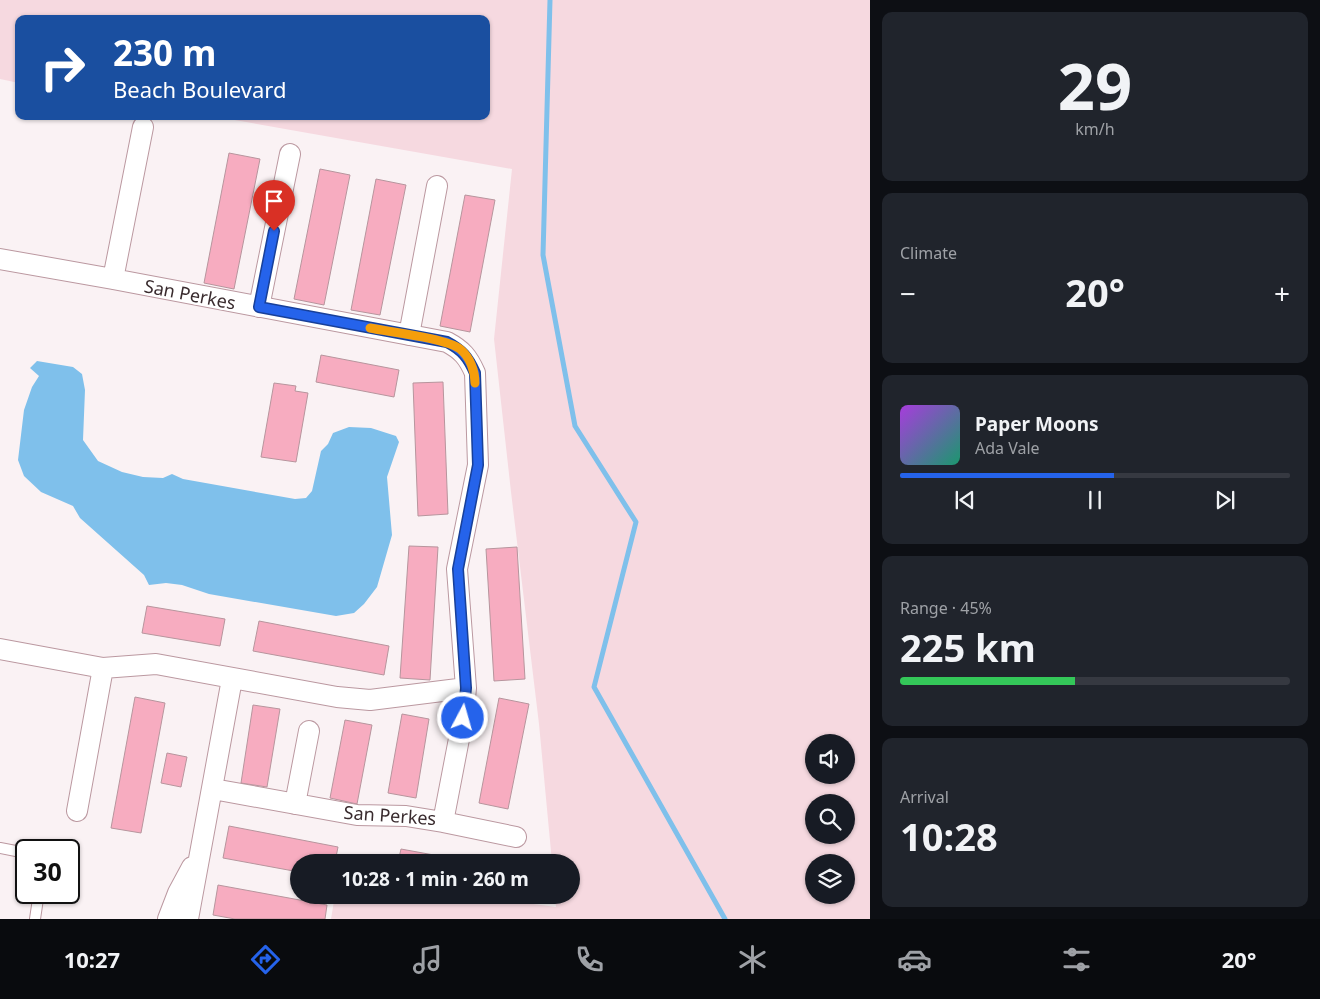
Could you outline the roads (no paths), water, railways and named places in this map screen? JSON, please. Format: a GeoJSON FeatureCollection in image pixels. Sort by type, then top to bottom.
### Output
{"type":"FeatureCollection","features":[{"type":"Feature","properties":{"kind":"street"},"geometry":{"type":"LineString","coordinates":[[113,279],[143,127]]}},
{"type":"Feature","properties":{"kind":"street"},"geometry":{"type":"LineString","coordinates":[[259,307],[290,154]]}},
{"type":"Feature","properties":{"kind":"street"},"geometry":{"type":"LineString","coordinates":[[408,335],[437,186]]}},
{"type":"Feature","properties":{"kind":"street","name":"San Perkes"},"geometry":{"type":"LineString","coordinates":[[0,259],[447,342],[460,349],[469,360],[475,373],[478,465],[458,569],[466,688],[463,718],[443,822],[406,816],[357,816],[212,789]]}},
{"type":"Feature","properties":{"kind":"street"},"geometry":{"type":"LineString","coordinates":[[0,649],[102,668],[156,664],[337,697],[370,700],[466,688]]}},
{"type":"Feature","properties":{"kind":"street"},"geometry":{"type":"LineString","coordinates":[[77,812],[102,668]]}},
{"type":"Feature","properties":{"kind":"street"},"geometry":{"type":"LineString","coordinates":[[188,919],[232,679]]}},
{"type":"Feature","properties":{"kind":"street"},"geometry":{"type":"LineString","coordinates":[[295,804],[309,730]]}},
{"type":"Feature","properties":{"kind":"street"},"geometry":{"type":"LineString","coordinates":[[443,822],[516,837]]}},
{"type":"Feature","properties":{"kind":"street"},"geometry":{"type":"LineString","coordinates":[[168,919],[178,893],[200,853]]}},
{"type":"Feature","properties":{"kind":"lane"},"geometry":{"type":"LineString","coordinates":[[0,848],[15,851]]}},
{"type":"Feature","properties":{"kind":"lane"},"geometry":{"type":"LineString","coordinates":[[35,919],[38,904]]}},
{"type":"Feature","properties":{"kind":"water"},"geometry":{"type":"Polygon","coordinates":[[[37,361],[73,367],[82,374],[85,390],[83,440],[98,461],[122,472],[143,477],[163,478],[172,474],[183,479],[295,499],[306,498],[312,491],[321,451],[328,444],[333,433],[349,427],[371,428],[396,436],[399,442],[387,477],[392,535],[377,587],[364,604],[354,613],[336,616],[209,594],[182,585],[166,583],[149,585],[144,575],[80,518],[73,506],[41,492],[24,476],[18,460],[24,410],[32,387],[39,376],[30,368],[37,361]]]}},
{"type":"Feature","properties":{"kind":"waterway"},"geometry":{"type":"LineString","coordinates":[[550,0],[543,255],[575,426],[636,522],[594,687],[725,919]]}}]}
